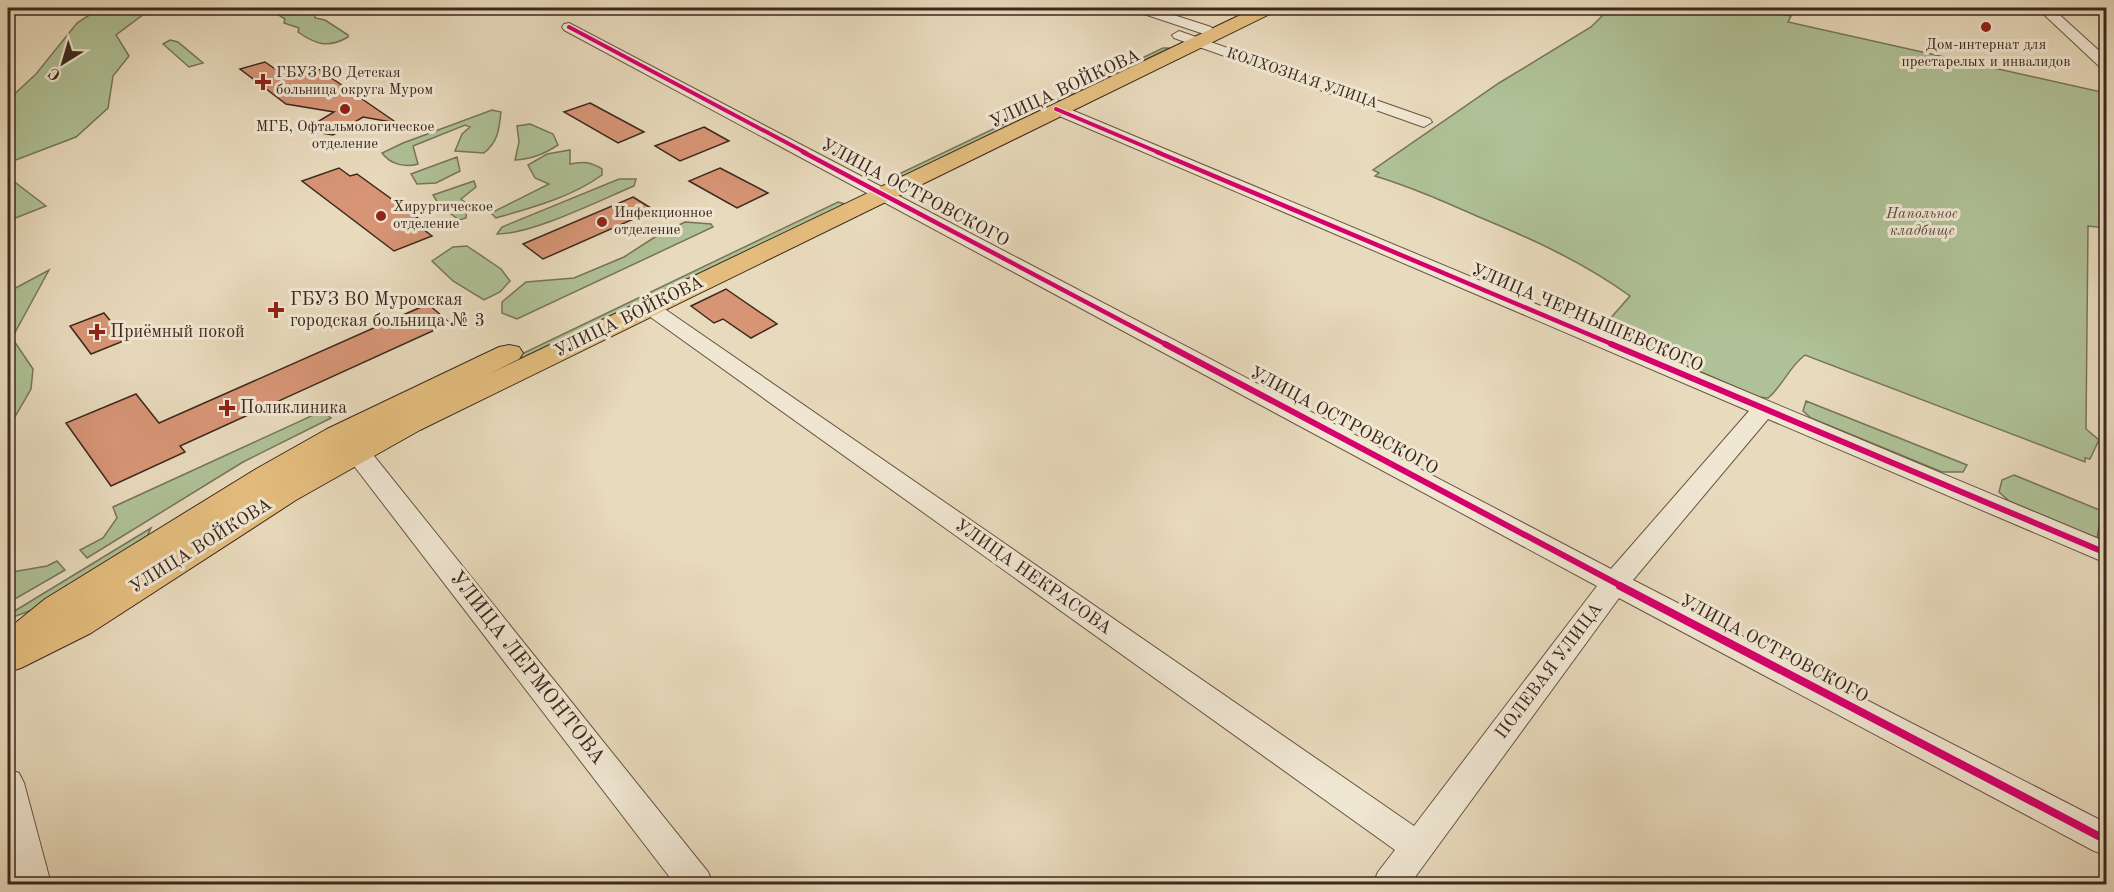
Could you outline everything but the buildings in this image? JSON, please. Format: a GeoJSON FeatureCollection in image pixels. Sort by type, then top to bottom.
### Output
{"type":"FeatureCollection","features":[{"type":"Feature","properties":{"kind":"main road","name":"УЛИЦА ВОЙКОВА"},"geometry":{"type":"LineString","coordinates":[[8,658],[79,623],[285,492],[410,423],[649,307],[875,188],[1056,109],[1197,34],[1238,8]]}},
{"type":"Feature","properties":{"kind":"main road","name":"УЛИЦА ВОЙКОВА"},"geometry":{"type":"LineString","coordinates":[[8,649],[57,609],[267,477],[338,436],[875,188],[1197,34],[1268,8]]}},
{"type":"Feature","properties":{"kind":"street","name":"КОЛХОЗНАЯ УЛИЦА"},"geometry":{"type":"LineString","coordinates":[[1140,8],[1197,34],[1424,122]]}},
{"type":"Feature","properties":{"kind":"street"},"geometry":{"type":"LineString","coordinates":[[2044,8],[2106,65]]}},
{"type":"Feature","properties":{"kind":"street","name":"УЛИЦА ОСТРОВСКОГО"},"geometry":{"type":"LineString","coordinates":[[569,27],[1615,583],[2106,840]]}},
{"type":"Feature","properties":{"kind":"street","name":"УЛИЦА ЧЕРНЫШЕВСКОГО"},"geometry":{"type":"LineString","coordinates":[[1056,109],[2106,553]]}},
{"type":"Feature","properties":{"kind":"street","name":"УЛИЦА НЕКРАСОВА"},"geometry":{"type":"LineString","coordinates":[[649,307],[1417,847]]}},
{"type":"Feature","properties":{"kind":"street","name":"ПОЛЕВАЯ УЛИЦА"},"geometry":{"type":"LineString","coordinates":[[1390,885],[1615,583],[1764,410]]}},
{"type":"Feature","properties":{"kind":"street","name":"УЛИЦА ЛЕРМОНТОВА"},"geometry":{"type":"LineString","coordinates":[[357,452],[696,885]]}},
{"type":"Feature","properties":{"kind":"street"},"geometry":{"type":"LineString","coordinates":[[8,783],[34,885]]}},
{"type":"Feature","properties":{"kind":"green space"},"geometry":{"type":"Polygon","coordinates":[[[100,8],[152,8],[116,35],[129,56],[113,76],[108,108],[76,137],[8,163],[8,100],[36,74],[77,23],[100,8]]]}},
{"type":"Feature","properties":{"kind":"green space"},"geometry":{"type":"Polygon","coordinates":[[[268,8],[304,8],[315,14],[315,18],[325,20],[348,37],[328,44],[310,40],[298,32],[299,28],[284,23],[285,19],[268,8]]]}},
{"type":"Feature","properties":{"kind":"green space","name":"Напольное кладбище"},"geometry":{"type":"Polygon","coordinates":[[[1607,8],[1748,8],[1791,16],[1788,22],[2106,93],[2106,228],[2088,226],[2086,429],[2099,440],[2090,459],[2085,458],[2085,462],[1805,355],[1773,394],[1768,398],[1759,397],[1601,329],[1630,296],[1594,272],[1518,234],[1428,195],[1375,176],[1379,173],[1373,170],[1499,83],[1591,27],[1608,10],[1607,8]]]}},
{"type":"Feature","properties":{"kind":"green space"},"geometry":{"type":"Polygon","coordinates":[[[170,40],[178,42],[203,63],[189,67],[163,44],[170,40]]]}},
{"type":"Feature","properties":{"kind":"green space"},"geometry":{"type":"Polygon","coordinates":[[[1163,48],[1170,48],[903,176],[899,174],[1163,48]]]}},
{"type":"Feature","properties":{"kind":"green space"},"geometry":{"type":"Polygon","coordinates":[[[492,110],[501,112],[497,135],[484,153],[455,151],[462,134],[470,127],[465,125],[413,146],[418,164],[408,166],[398,164],[389,160],[382,153],[403,143],[492,110]]]}},
{"type":"Feature","properties":{"kind":"green space"},"geometry":{"type":"Polygon","coordinates":[[[530,124],[553,134],[558,145],[538,156],[515,160],[519,142],[517,126],[530,124]]]}},
{"type":"Feature","properties":{"kind":"green space"},"geometry":{"type":"Polygon","coordinates":[[[570,150],[570,164],[583,162],[590,164],[602,169],[602,175],[578,190],[537,206],[496,218],[491,213],[549,184],[535,178],[528,165],[547,154],[570,150]]]}},
{"type":"Feature","properties":{"kind":"green space"},"geometry":{"type":"Polygon","coordinates":[[[457,157],[460,171],[436,183],[417,184],[411,174],[457,157]]]}},
{"type":"Feature","properties":{"kind":"green space"},"geometry":{"type":"Polygon","coordinates":[[[8,177],[46,206],[8,221],[8,177]]]}},
{"type":"Feature","properties":{"kind":"green space"},"geometry":{"type":"Polygon","coordinates":[[[619,179],[636,179],[634,186],[566,216],[529,229],[497,234],[502,227],[619,179]]]}},
{"type":"Feature","properties":{"kind":"green space"},"geometry":{"type":"Polygon","coordinates":[[[474,181],[476,187],[461,199],[467,204],[466,218],[459,220],[439,205],[433,195],[474,181]]]}},
{"type":"Feature","properties":{"kind":"green space"},"geometry":{"type":"Polygon","coordinates":[[[838,202],[845,204],[43,628],[399,413],[838,202]]]}},
{"type":"Feature","properties":{"kind":"green space"},"geometry":{"type":"Polygon","coordinates":[[[685,222],[711,224],[713,227],[517,319],[502,313],[502,302],[526,282],[574,278],[624,257],[658,235],[685,222]]]}},
{"type":"Feature","properties":{"kind":"green space"},"geometry":{"type":"Polygon","coordinates":[[[467,246],[501,269],[510,281],[500,292],[484,300],[453,281],[432,261],[453,247],[467,246]]]}},
{"type":"Feature","properties":{"kind":"green space"},"geometry":{"type":"Polygon","coordinates":[[[49,270],[12,338],[33,369],[31,389],[8,429],[8,292],[49,270]]]}},
{"type":"Feature","properties":{"kind":"green space"},"geometry":{"type":"Polygon","coordinates":[[[1806,401],[1967,465],[1963,472],[1942,472],[1811,418],[1803,411],[1806,401]]]}},
{"type":"Feature","properties":{"kind":"green space"},"geometry":{"type":"Polygon","coordinates":[[[322,411],[331,418],[243,462],[87,558],[80,550],[103,538],[117,518],[113,507],[322,411]]]}},
{"type":"Feature","properties":{"kind":"green space"},"geometry":{"type":"Polygon","coordinates":[[[2014,475],[2102,511],[2097,538],[2009,501],[1999,492],[2002,480],[2014,475]]]}},
{"type":"Feature","properties":{"kind":"green space"},"geometry":{"type":"Polygon","coordinates":[[[151,528],[145,541],[32,610],[8,619],[8,615],[151,528]]]}},
{"type":"Feature","properties":{"kind":"green space"},"geometry":{"type":"Polygon","coordinates":[[[57,561],[65,570],[8,603],[8,567],[12,572],[47,566],[57,561]]]}},
{"type":"Feature","properties":{"kind":"cycle path"},"geometry":{"type":"LineString","coordinates":[[569,27],[1615,583],[2106,840]]}},
{"type":"Feature","properties":{"kind":"cycle path"},"geometry":{"type":"LineString","coordinates":[[1056,109],[2106,553]]}},
{"type":"Feature","properties":{"kind":"place","name":"Дом-интернат для престарелых и инвалидов"},"geometry":{"type":"Point","coordinates":[1986,27]}},
{"type":"Feature","properties":{"kind":"place","name":"ГБУЗ ВО Детская больница округа Муром"},"geometry":{"type":"Point","coordinates":[263,82]}},
{"type":"Feature","properties":{"kind":"place","name":"МГБ, Офтальмологическое отделение"},"geometry":{"type":"Point","coordinates":[345,109]}},
{"type":"Feature","properties":{"kind":"place","name":"Хирургическое отделение"},"geometry":{"type":"Point","coordinates":[381,216]}},
{"type":"Feature","properties":{"kind":"place","name":"Инфекционное отделение"},"geometry":{"type":"Point","coordinates":[602,222]}},
{"type":"Feature","properties":{"kind":"place","name":"ГБУЗ ВО Муромская городская больница № 3"},"geometry":{"type":"Point","coordinates":[276,310]}},
{"type":"Feature","properties":{"kind":"place","name":"Приёмный покой"},"geometry":{"type":"Point","coordinates":[97,332]}},
{"type":"Feature","properties":{"kind":"place","name":"Поликлиника"},"geometry":{"type":"Point","coordinates":[227,408]}}]}
